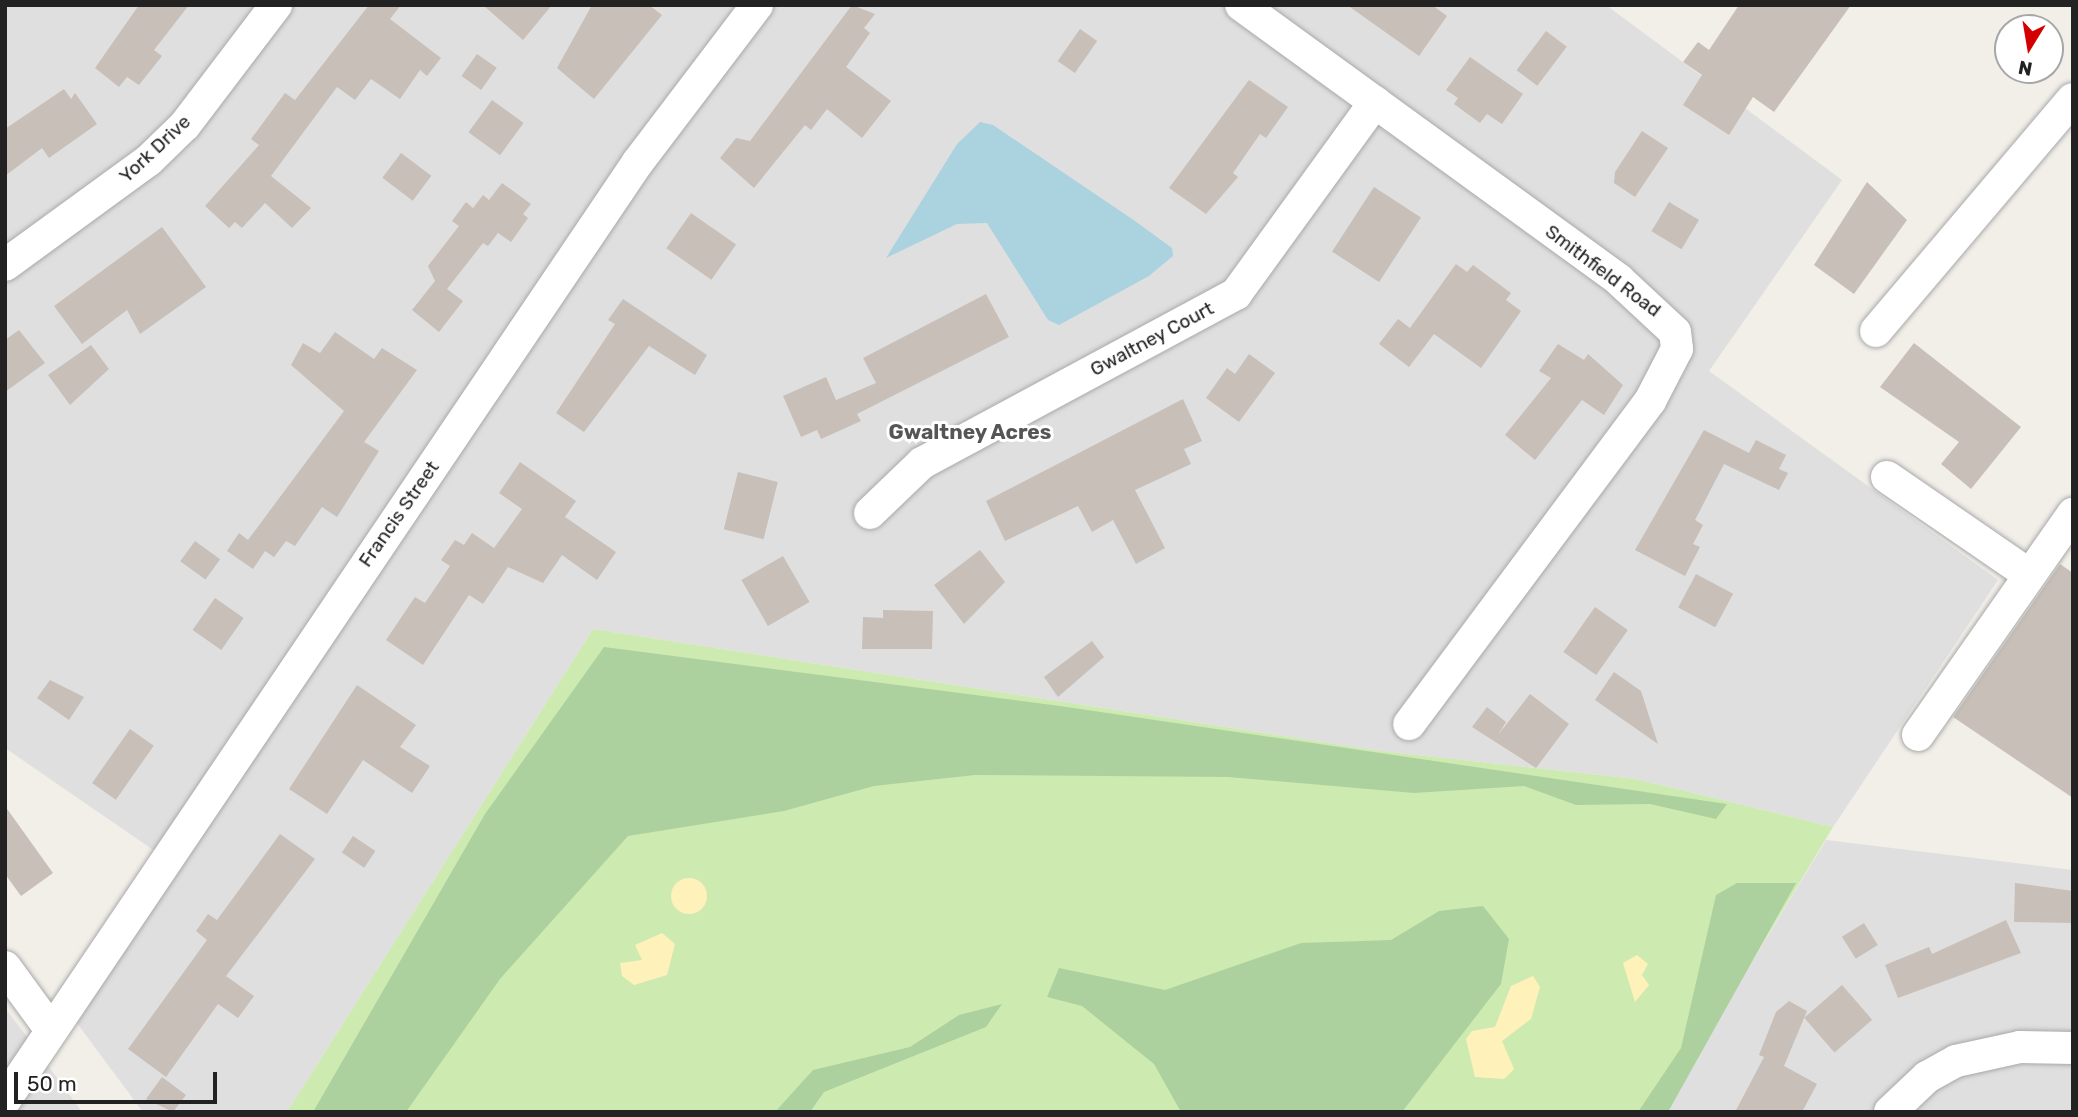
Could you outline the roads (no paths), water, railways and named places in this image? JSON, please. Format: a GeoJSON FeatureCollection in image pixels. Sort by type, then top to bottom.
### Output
{"type":"FeatureCollection","features":[{"type":"Feature","properties":{"kind":"street","name":"York Drive"},"geometry":{"type":"LineString","coordinates":[[5,265],[138,168],[186,125],[276,5]]}},
{"type":"Feature","properties":{"kind":"street","name":"Francis Street"},"geometry":{"type":"LineString","coordinates":[[5,1100],[638,162],[757,5]]}},
{"type":"Feature","properties":{"kind":"street","name":"Smithfield Road"},"geometry":{"type":"LineString","coordinates":[[1241,5],[1619,280],[1669,321],[1677,349],[1650,401],[1409,724]]}},
{"type":"Feature","properties":{"kind":"street"},"geometry":{"type":"LineString","coordinates":[[1876,331],[2073,99]]}},
{"type":"Feature","properties":{"kind":"street","name":"Gwaltney Court"},"geometry":{"type":"LineString","coordinates":[[870,513],[922,463],[1236,294],[1375,102]]}},
{"type":"Feature","properties":{"kind":"street"},"geometry":{"type":"LineString","coordinates":[[1887,477],[2028,574]]}},
{"type":"Feature","properties":{"kind":"street"},"geometry":{"type":"LineString","coordinates":[[1918,735],[2028,574],[2073,514]]}},
{"type":"Feature","properties":{"kind":"street"},"geometry":{"type":"LineString","coordinates":[[5,967],[51,1030]]}},
{"type":"Feature","properties":{"kind":"street"},"geometry":{"type":"LineString","coordinates":[[1890,1112],[1927,1077],[1956,1061],[2020,1047],[2073,1048]]}},
{"type":"Feature","properties":{"kind":"water"},"geometry":{"type":"Polygon","coordinates":[[[980,122],[993,125],[1135,221],[1172,248],[1173,256],[1149,276],[1059,325],[1048,320],[987,223],[957,224],[886,258],[957,144],[980,122]]]}},
{"type":"Feature","properties":{"kind":"district","name":"Gwaltney Acres"},"geometry":{"type":"Point","coordinates":[970,432]}}]}
